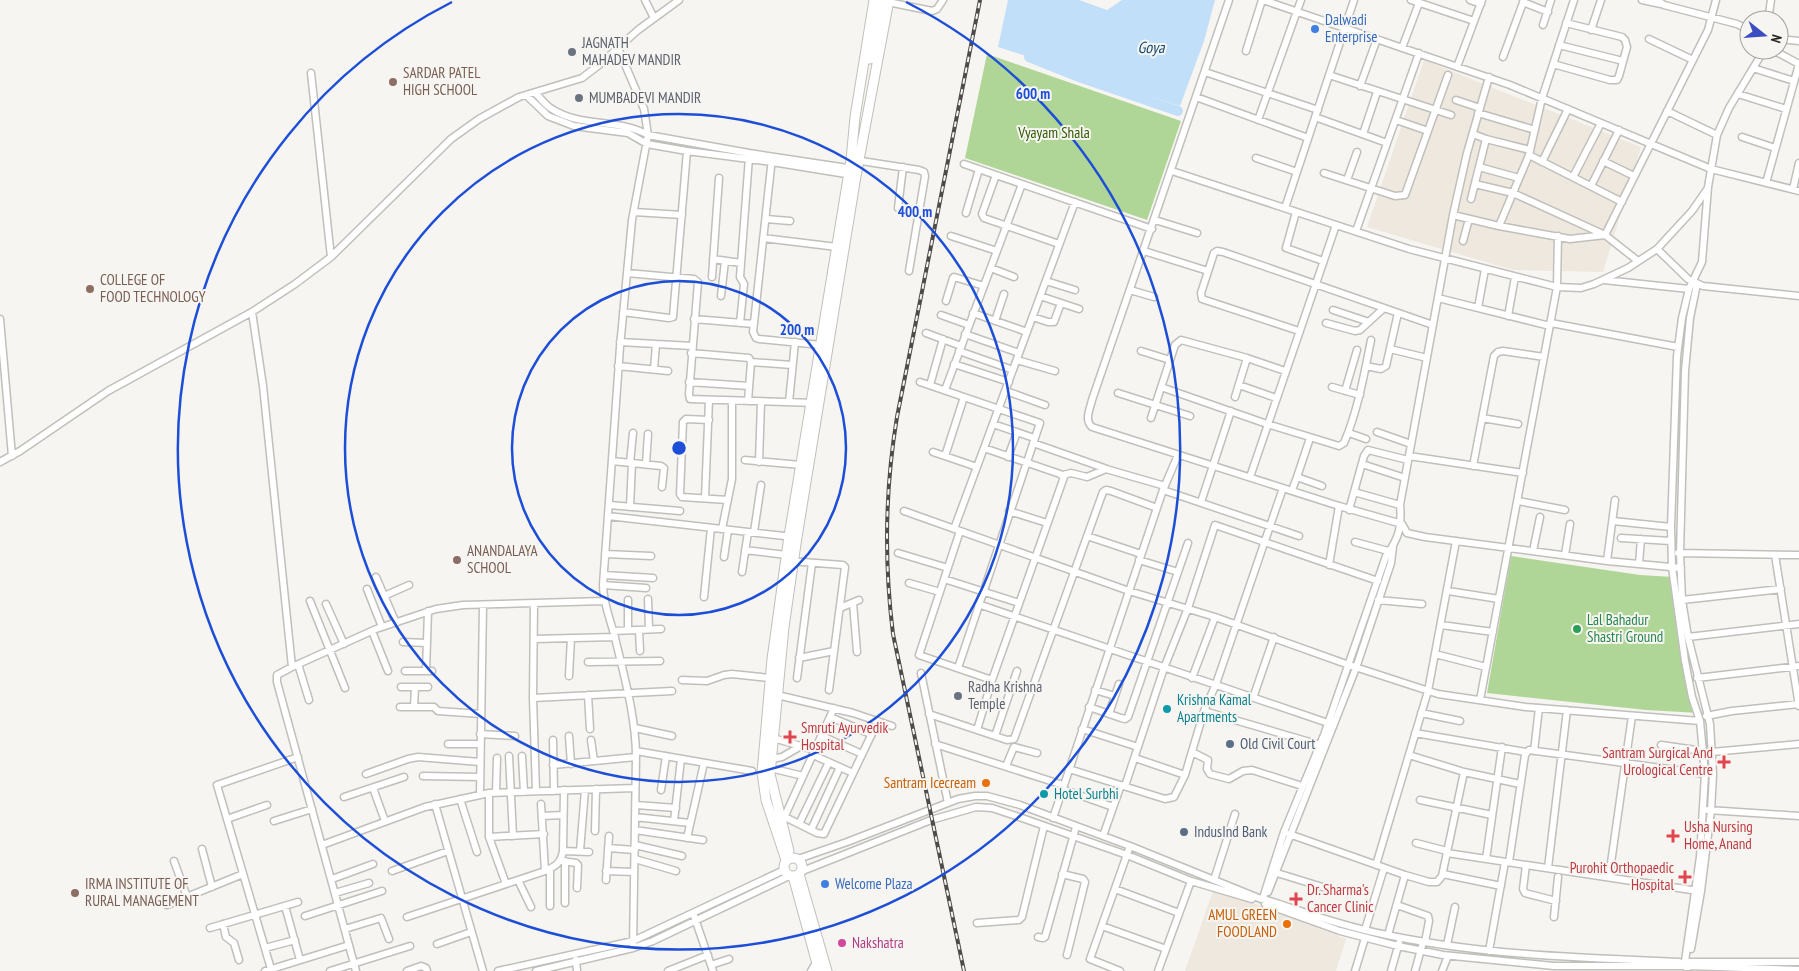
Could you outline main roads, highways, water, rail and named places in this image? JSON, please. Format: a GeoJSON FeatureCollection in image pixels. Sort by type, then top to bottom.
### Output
{"type":"FeatureCollection","features":[{"type":"Feature","properties":{"kind":"highway"},"geometry":{"type":"LineString","coordinates":[[792,859],[770,774],[777,695],[779,638],[788,559],[853,168],[855,117],[874,0]]}},
{"type":"Feature","properties":{"kind":"highway"},"geometry":{"type":"LineString","coordinates":[[793,536],[801,465],[815,403],[820,346],[837,247],[853,168],[866,119],[886,1]]}},
{"type":"Feature","properties":{"kind":"highway"},"geometry":{"type":"LineString","coordinates":[[779,638],[770,678],[762,773],[766,800],[792,859],[801,865],[793,873]]}},
{"type":"Feature","properties":{"kind":"highway"},"geometry":{"type":"LineString","coordinates":[[792,859],[784,865],[793,873],[820,962],[827,971]]}},
{"type":"Feature","properties":{"kind":"water","name":"Goya"},"geometry":{"type":"Polygon","coordinates":[[[1008,0],[1079,0],[1107,10],[1122,0],[1215,0],[1204,41],[1180,106],[998,47],[1008,0]]]}},
{"type":"Feature","properties":{"kind":"waterway"},"geometry":{"type":"LineString","coordinates":[[1029,57],[1079,77],[1178,111]]}},
{"type":"Feature","properties":{"kind":"railway"},"geometry":{"type":"LineString","coordinates":[[964,971],[893,634],[888,579],[887,525],[890,471],[897,417],[980,0]]}},
{"type":"Feature","properties":{"kind":"place","name":"Dalwadi Enterprise"},"geometry":{"type":"Point","coordinates":[1315,29]}},
{"type":"Feature","properties":{"kind":"place","name":"JAGNATH MAHADEV MANDIR"},"geometry":{"type":"Point","coordinates":[572,52]}},
{"type":"Feature","properties":{"kind":"place","name":"SARDAR PATEL HIGH SCHOOL"},"geometry":{"type":"Point","coordinates":[393,82]}},
{"type":"Feature","properties":{"kind":"place","name":"MUMBADEVI MANDIR"},"geometry":{"type":"Point","coordinates":[579,98]}},
{"type":"Feature","properties":{"kind":"place","name":"COLLEGE OF FOOD TECHNOLOGY"},"geometry":{"type":"Point","coordinates":[90,289]}},
{"type":"Feature","properties":{"kind":"place","name":"ANANDALAYA SCHOOL"},"geometry":{"type":"Point","coordinates":[457,560]}},
{"type":"Feature","properties":{"kind":"place","name":"Lal Bahadur Shastri Ground"},"geometry":{"type":"Point","coordinates":[1577,629]}},
{"type":"Feature","properties":{"kind":"place","name":"Radha Krishna Temple"},"geometry":{"type":"Point","coordinates":[958,696]}},
{"type":"Feature","properties":{"kind":"place","name":"Krishna Kamal Apartments"},"geometry":{"type":"Point","coordinates":[1167,709]}},
{"type":"Feature","properties":{"kind":"place","name":"Smruti Ayurvedik Hospital"},"geometry":{"type":"Point","coordinates":[790,737]}},
{"type":"Feature","properties":{"kind":"place","name":"Old Civil Court"},"geometry":{"type":"Point","coordinates":[1230,744]}},
{"type":"Feature","properties":{"kind":"place","name":"Santram Surgical And Urological Centre"},"geometry":{"type":"Point","coordinates":[1724,762]}},
{"type":"Feature","properties":{"kind":"place","name":"Santram Icecream"},"geometry":{"type":"Point","coordinates":[986,783]}},
{"type":"Feature","properties":{"kind":"place","name":"Hotel Surbhi"},"geometry":{"type":"Point","coordinates":[1044,794]}},
{"type":"Feature","properties":{"kind":"place","name":"IndusInd Bank"},"geometry":{"type":"Point","coordinates":[1184,832]}},
{"type":"Feature","properties":{"kind":"place","name":"Usha Nursing Home, Anand"},"geometry":{"type":"Point","coordinates":[1673,836]}},
{"type":"Feature","properties":{"kind":"place","name":"Purohit Orthopaedic Hospital"},"geometry":{"type":"Point","coordinates":[1685,877]}},
{"type":"Feature","properties":{"kind":"place","name":"Welcome Plaza"},"geometry":{"type":"Point","coordinates":[825,884]}},
{"type":"Feature","properties":{"kind":"place","name":"IRMA INSTITUTE OF RURAL MANAGEMENT"},"geometry":{"type":"Point","coordinates":[75,893]}},
{"type":"Feature","properties":{"kind":"place","name":"Dr. Sharma's Cancer Clinic"},"geometry":{"type":"Point","coordinates":[1296,899]}},
{"type":"Feature","properties":{"kind":"place","name":"AMUL GREEN FOODLAND"},"geometry":{"type":"Point","coordinates":[1287,924]}},
{"type":"Feature","properties":{"kind":"place","name":"Nakshatra"},"geometry":{"type":"Point","coordinates":[842,943]}},
{"type":"Feature","properties":{"kind":"park label","name":"Vyayam Shala"},"geometry":{"type":"Point","coordinates":[1054,133]}}]}
